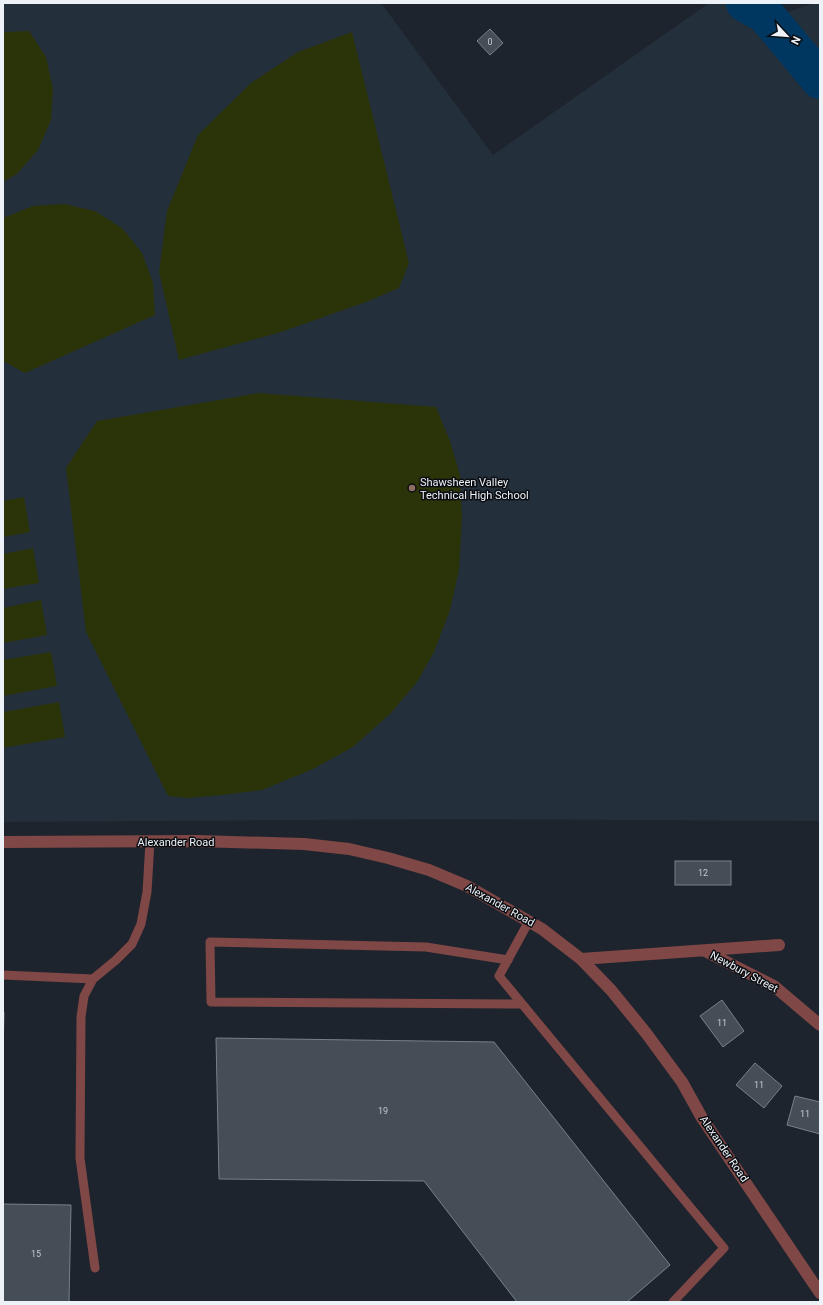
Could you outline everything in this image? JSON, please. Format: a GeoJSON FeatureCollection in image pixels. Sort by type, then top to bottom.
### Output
{"type":"FeatureCollection","features":[{"type":"Feature","properties":{"kind":"street","name":"Alexander Road"},"geometry":{"type":"LineString","coordinates":[[3,842],[197,842],[304,844],[349,849],[388,858],[429,870],[467,886],[542,929],[581,959],[611,990],[655,1045],[682,1082],[702,1118],[820,1293]]}},
{"type":"Feature","properties":{"kind":"street","name":"Newbury Street"},"geometry":{"type":"LineString","coordinates":[[581,959],[779,945]]}},
{"type":"Feature","properties":{"kind":"street","name":"Newbury Street"},"geometry":{"type":"LineString","coordinates":[[704,951],[774,986],[820,1025]]}},
{"type":"Feature","properties":{"kind":"lane"},"geometry":{"type":"LineString","coordinates":[[95,1268],[80,1158],[81,1017],[84,996],[93,979],[116,960],[132,944],[141,924],[147,892],[150,842]]}},
{"type":"Feature","properties":{"kind":"lane"},"geometry":{"type":"LineString","coordinates":[[529,921],[499,976],[724,1248],[673,1302]]}},
{"type":"Feature","properties":{"kind":"lane"},"geometry":{"type":"LineString","coordinates":[[508,960],[426,946],[210,942],[211,1002],[521,1004]]}},
{"type":"Feature","properties":{"kind":"lane"},"geometry":{"type":"LineString","coordinates":[[3,975],[93,979]]}},
{"type":"Feature","properties":{"kind":"shaded area","name":"Shawsheen Valley Technical High School"},"geometry":{"type":"Polygon","coordinates":[[[3,3],[381,3],[493,155],[709,3],[738,3],[772,14],[788,12],[814,3],[820,3],[820,60],[800,59],[794,65],[798,75],[820,83],[820,821],[449,819],[3,822],[3,3]]]}},
{"type":"Feature","properties":{"kind":"green space"},"geometry":{"type":"Polygon","coordinates":[[[29,31],[46,57],[53,89],[51,120],[38,150],[17,174],[3,182],[3,32],[29,31]]]}},
{"type":"Feature","properties":{"kind":"green space"},"geometry":{"type":"Polygon","coordinates":[[[352,32],[409,263],[399,288],[366,302],[281,332],[179,360],[159,272],[167,211],[198,135],[251,83],[298,52],[352,32]]]}},
{"type":"Feature","properties":{"kind":"green space"},"geometry":{"type":"Polygon","coordinates":[[[64,204],[95,211],[122,228],[142,253],[153,283],[155,315],[25,373],[3,361],[3,218],[33,206],[64,204]]]}},
{"type":"Feature","properties":{"kind":"green space"},"geometry":{"type":"Polygon","coordinates":[[[259,393],[436,407],[450,441],[460,475],[462,518],[459,570],[450,610],[434,652],[417,682],[391,713],[353,747],[313,769],[262,790],[188,798],[168,796],[86,632],[66,468],[97,421],[259,393]]]}},
{"type":"Feature","properties":{"kind":"green space"},"geometry":{"type":"Polygon","coordinates":[[[24,497],[30,532],[3,537],[3,501],[24,497]]]}},
{"type":"Feature","properties":{"kind":"green space"},"geometry":{"type":"Polygon","coordinates":[[[33,548],[39,583],[3,589],[3,554],[33,548]]]}},
{"type":"Feature","properties":{"kind":"green space"},"geometry":{"type":"Polygon","coordinates":[[[41,600],[47,635],[3,643],[3,608],[41,600]]]}},
{"type":"Feature","properties":{"kind":"green space"},"geometry":{"type":"Polygon","coordinates":[[[51,652],[57,686],[3,696],[3,660],[51,652]]]}},
{"type":"Feature","properties":{"kind":"green space"},"geometry":{"type":"Polygon","coordinates":[[[59,702],[65,737],[3,748],[3,712],[59,702]]]}},
{"type":"Feature","properties":{"kind":"building"},"geometry":{"type":"Polygon","coordinates":[[[490,29],[503,43],[490,55],[477,41],[490,29]]]}},
{"type":"Feature","properties":{"kind":"building"},"geometry":{"type":"Polygon","coordinates":[[[675,861],[731,861],[731,885],[675,885],[675,861]]]}},
{"type":"Feature","properties":{"kind":"building"},"geometry":{"type":"Polygon","coordinates":[[[722,1000],[744,1031],[723,1047],[700,1016],[722,1000]]]}},
{"type":"Feature","properties":{"kind":"building"},"geometry":{"type":"Polygon","coordinates":[[[3,1012],[4,1012],[3,1056],[3,1012]]]}},
{"type":"Feature","properties":{"kind":"building"},"geometry":{"type":"Polygon","coordinates":[[[216,1038],[494,1042],[670,1265],[627,1302],[517,1302],[424,1181],[219,1179],[216,1038]]]}},
{"type":"Feature","properties":{"kind":"building"},"geometry":{"type":"Polygon","coordinates":[[[755,1063],[782,1086],[764,1108],[736,1085],[755,1063]]]}},
{"type":"Feature","properties":{"kind":"building"},"geometry":{"type":"Polygon","coordinates":[[[795,1096],[820,1102],[820,1134],[787,1125],[795,1096]]]}},
{"type":"Feature","properties":{"kind":"building"},"geometry":{"type":"Polygon","coordinates":[[[3,1204],[71,1205],[69,1302],[3,1302],[3,1204]]]}},
{"type":"Feature","properties":{"kind":"waterway"},"geometry":{"type":"LineString","coordinates":[[745,3],[765,14],[820,80]]}},
{"type":"Feature","properties":{"kind":"place","name":"Shawsheen Valley Technical High School"},"geometry":{"type":"Point","coordinates":[412,488]}}]}
